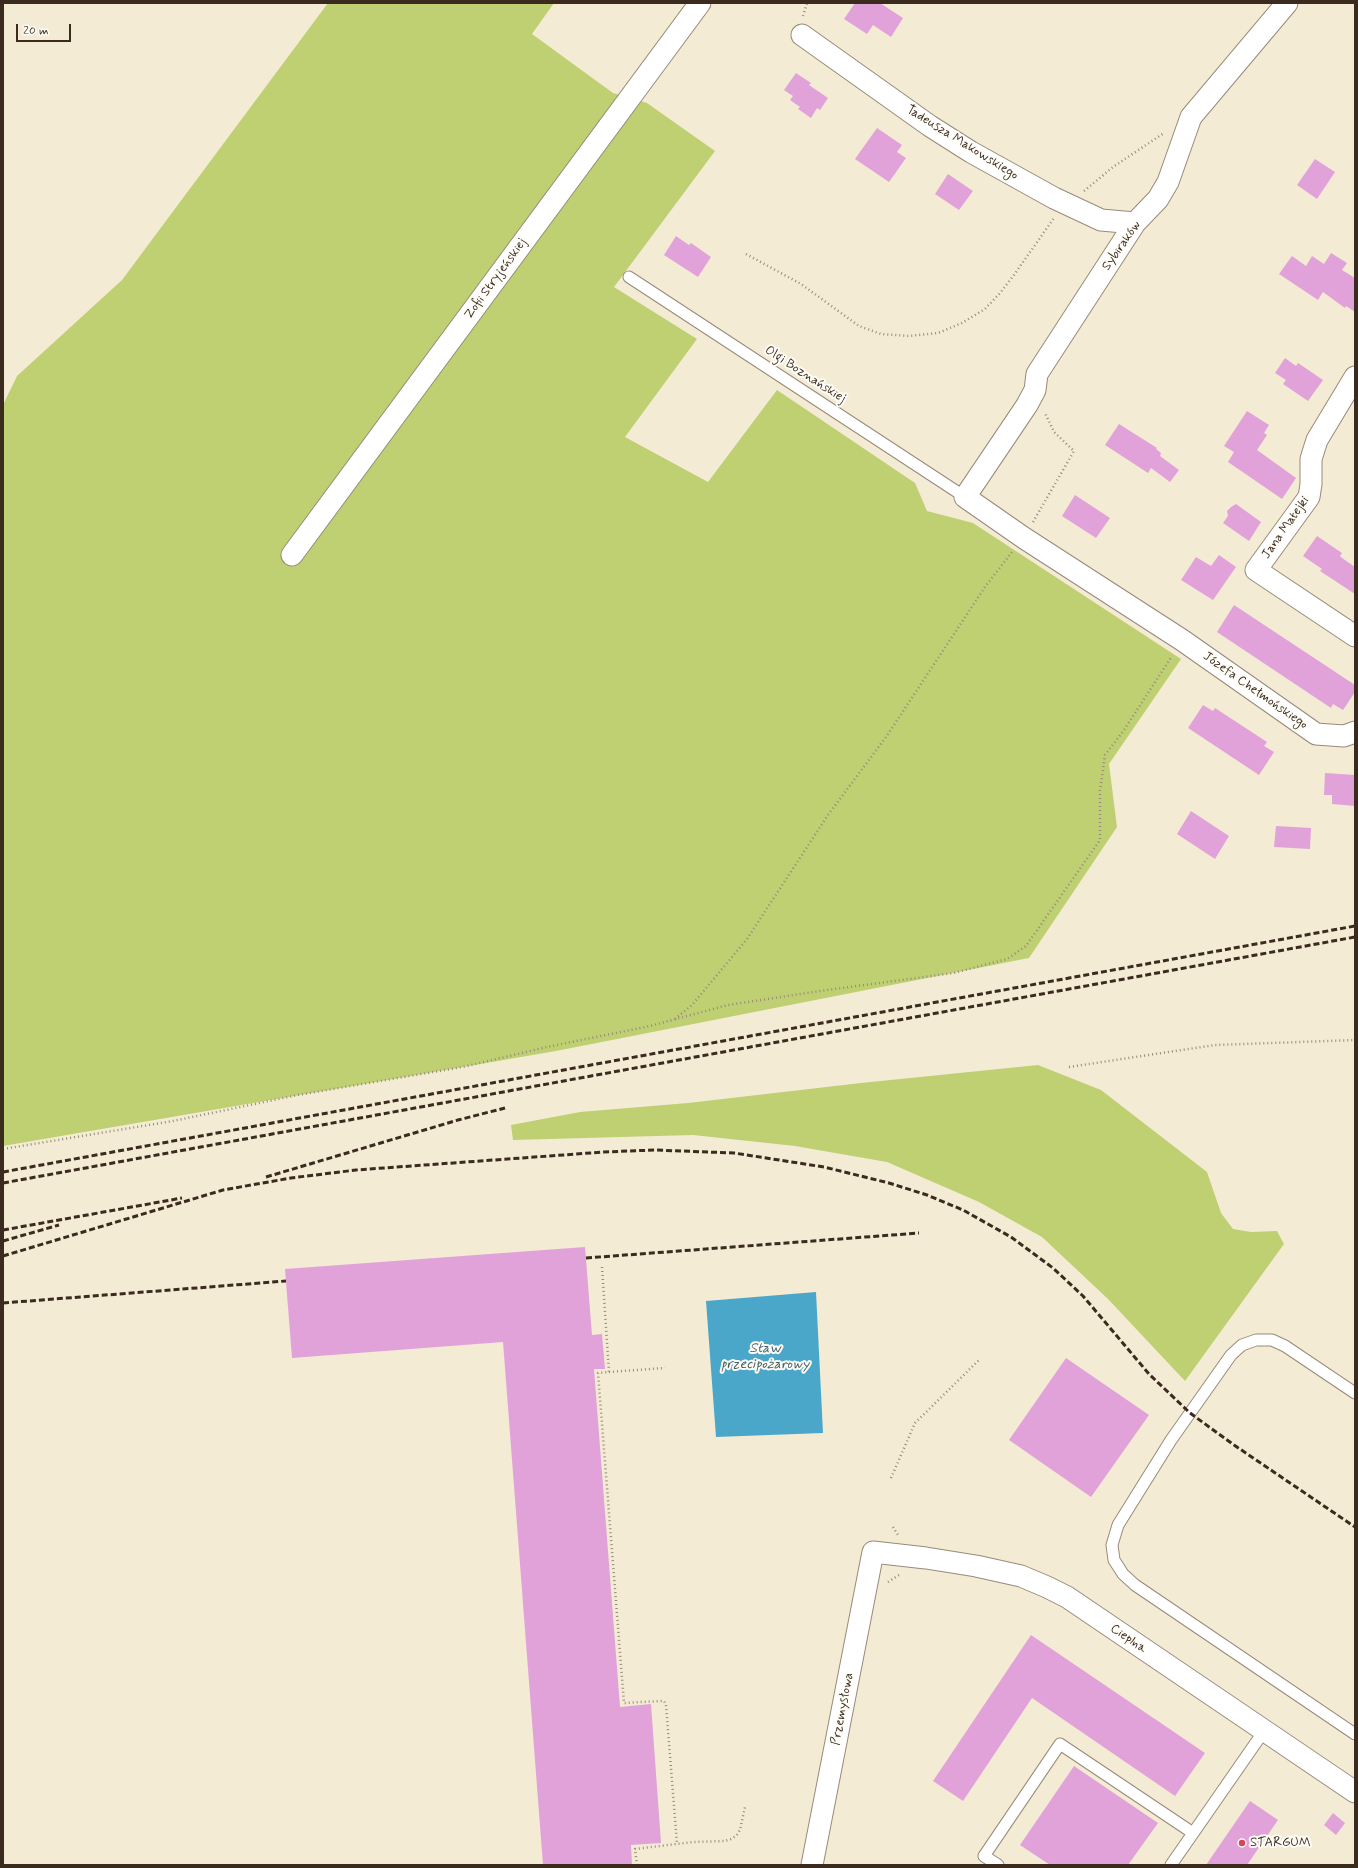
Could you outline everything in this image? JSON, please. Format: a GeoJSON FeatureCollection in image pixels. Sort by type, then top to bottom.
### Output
{"type":"FeatureCollection","features":[{"type":"Feature","properties":{"kind":"street","name":"Zofii Stryjeńskiej"},"geometry":{"type":"LineString","coordinates":[[292,555],[700,3]]}},
{"type":"Feature","properties":{"kind":"street","name":"Sybiraków"},"geometry":{"type":"LineString","coordinates":[[965,497],[1035,390],[1037,374],[1135,222],[1158,199],[1168,182],[1191,117],[1287,3]]}},
{"type":"Feature","properties":{"kind":"street","name":"Tadeusza Makowskiego"},"geometry":{"type":"LineString","coordinates":[[802,35],[930,126],[971,152],[1059,201],[1101,220],[1135,222]]}},
{"type":"Feature","properties":{"kind":"street","name":"Jana Matejki"},"geometry":{"type":"LineString","coordinates":[[1355,377],[1317,440],[1311,459],[1312,484],[1309,497],[1256,570],[1355,636]]}},
{"type":"Feature","properties":{"kind":"street","name":"Józefa Chełmońskiego"},"geometry":{"type":"LineString","coordinates":[[965,497],[1024,538],[1182,640],[1316,734],[1344,736],[1355,732]]}},
{"type":"Feature","properties":{"kind":"street","name":"Cieplna"},"geometry":{"type":"LineString","coordinates":[[873,1552],[976,1566],[1021,1576],[1048,1587],[1066,1596],[1264,1732],[1355,1792]]}},
{"type":"Feature","properties":{"kind":"street","name":"Przemysłowa"},"geometry":{"type":"LineString","coordinates":[[812,1865],[873,1552]]}},
{"type":"Feature","properties":{"kind":"lane","name":"Olgi Boznańskiej"},"geometry":{"type":"LineString","coordinates":[[629,277],[965,497]]}},
{"type":"Feature","properties":{"kind":"lane"},"geometry":{"type":"LineString","coordinates":[[1355,1393],[1285,1346],[1272,1340],[1256,1340],[1242,1345],[1231,1354],[1171,1440],[1118,1526],[1112,1545],[1114,1560],[1123,1574],[1135,1585],[1355,1734]]}},
{"type":"Feature","properties":{"kind":"lane"},"geometry":{"type":"LineString","coordinates":[[1171,1865],[1264,1732]]}},
{"type":"Feature","properties":{"kind":"lane"},"geometry":{"type":"LineString","coordinates":[[998,1865],[984,1856],[1060,1744],[1193,1833]]}},
{"type":"Feature","properties":{"kind":"path"},"geometry":{"type":"LineString","coordinates":[[746,254],[801,284],[859,326],[881,334],[909,336],[938,333],[962,323],[985,309],[1000,293],[1059,201],[1084,191],[1113,167],[1191,117]]}},
{"type":"Feature","properties":{"kind":"path"},"geometry":{"type":"LineString","coordinates":[[674,1020],[692,1005],[747,939],[828,816],[886,736],[985,587],[1024,538],[1074,451],[1054,432],[1035,390]]}},
{"type":"Feature","properties":{"kind":"path"},"geometry":{"type":"LineString","coordinates":[[3,1149],[173,1121],[298,1095],[463,1067],[547,1047],[674,1020],[728,1005],[954,973],[1007,959],[1026,946],[1100,840],[1100,791],[1105,755],[1124,730],[1182,640]]}},
{"type":"Feature","properties":{"kind":"path"},"geometry":{"type":"LineString","coordinates":[[1070,1067],[1214,1045],[1355,1040]]}},
{"type":"Feature","properties":{"kind":"path"},"geometry":{"type":"LineString","coordinates":[[602,1267],[609,1372]]}},
{"type":"Feature","properties":{"kind":"path"},"geometry":{"type":"LineString","coordinates":[[891,1478],[915,1423],[979,1360]]}},
{"type":"Feature","properties":{"kind":"path"},"geometry":{"type":"LineString","coordinates":[[665,1368],[598,1373],[624,1703],[661,1700],[664,1701],[666,1705],[677,1844]]}},
{"type":"Feature","properties":{"kind":"path"},"geometry":{"type":"LineString","coordinates":[[637,1865],[636,1849],[677,1844],[725,1841],[736,1836],[740,1830],[745,1807]]}},
{"type":"Feature","properties":{"kind":"green space"},"geometry":{"type":"Polygon","coordinates":[[[328,3],[554,3],[532,34],[613,93],[647,103],[715,151],[614,287],[697,339],[625,437],[708,482],[777,390],[915,483],[927,511],[973,523],[1181,659],[1109,764],[1117,827],[1029,958],[556,1051],[3,1146],[3,405],[17,376],[122,280],[328,3]]]}},
{"type":"Feature","properties":{"kind":"green space"},"geometry":{"type":"Polygon","coordinates":[[[1038,1065],[1101,1090],[1207,1172],[1221,1213],[1233,1229],[1251,1232],[1277,1231],[1284,1244],[1185,1381],[1108,1299],[1042,1237],[979,1202],[887,1162],[795,1146],[693,1135],[513,1140],[511,1125],[580,1112],[688,1103],[861,1083],[1038,1065]]]}},
{"type":"Feature","properties":{"kind":"water","name":"Staw przecipożarowy"},"geometry":{"type":"Polygon","coordinates":[[[816,1292],[823,1433],[716,1437],[706,1301],[816,1292]]]}},
{"type":"Feature","properties":{"kind":"building"},"geometry":{"type":"Polygon","coordinates":[[[855,3],[880,3],[903,18],[891,37],[873,25],[867,34],[844,19],[855,3]]]}},
{"type":"Feature","properties":{"kind":"building"},"geometry":{"type":"Polygon","coordinates":[[[796,73],[811,83],[809,85],[828,98],[820,110],[817,108],[811,118],[798,109],[800,107],[790,100],[793,96],[784,90],[796,73]]]}},
{"type":"Feature","properties":{"kind":"building"},"geometry":{"type":"Polygon","coordinates":[[[877,128],[902,145],[897,152],[906,158],[889,182],[855,159],[877,128]]]}},
{"type":"Feature","properties":{"kind":"building"},"geometry":{"type":"Polygon","coordinates":[[[1315,159],[1335,172],[1317,199],[1297,185],[1315,159]]]}},
{"type":"Feature","properties":{"kind":"building"},"geometry":{"type":"Polygon","coordinates":[[[948,174],[973,191],[959,210],[935,194],[948,174]]]}},
{"type":"Feature","properties":{"kind":"building"},"geometry":{"type":"Polygon","coordinates":[[[676,236],[689,245],[691,243],[711,257],[698,277],[664,255],[676,236]]]}},
{"type":"Feature","properties":{"kind":"building"},"geometry":{"type":"Polygon","coordinates":[[[1331,253],[1347,263],[1342,270],[1355,278],[1355,312],[1346,306],[1345,308],[1323,292],[1318,300],[1279,274],[1292,256],[1306,266],[1312,256],[1324,264],[1331,253]]]}},
{"type":"Feature","properties":{"kind":"building"},"geometry":{"type":"Polygon","coordinates":[[[1285,358],[1296,366],[1298,363],[1323,380],[1308,401],[1283,384],[1286,380],[1275,373],[1285,358]]]}},
{"type":"Feature","properties":{"kind":"building"},"geometry":{"type":"Polygon","coordinates":[[[1247,411],[1269,425],[1264,433],[1267,435],[1257,450],[1296,478],[1282,499],[1228,462],[1234,452],[1224,446],[1247,411]]]}},
{"type":"Feature","properties":{"kind":"building"},"geometry":{"type":"Polygon","coordinates":[[[1119,424],[1157,448],[1156,449],[1161,453],[1160,456],[1179,470],[1170,482],[1151,468],[1148,473],[1105,445],[1119,424]]]}},
{"type":"Feature","properties":{"kind":"building"},"geometry":{"type":"Polygon","coordinates":[[[1075,495],[1110,518],[1096,538],[1062,516],[1075,495]]]}},
{"type":"Feature","properties":{"kind":"building"},"geometry":{"type":"Polygon","coordinates":[[[1236,504],[1261,522],[1249,541],[1223,523],[1228,516],[1227,511],[1236,504]]]}},
{"type":"Feature","properties":{"kind":"building"},"geometry":{"type":"Polygon","coordinates":[[[1317,536],[1342,553],[1340,556],[1355,567],[1355,594],[1320,571],[1322,569],[1303,556],[1317,536]]]}},
{"type":"Feature","properties":{"kind":"building"},"geometry":{"type":"Polygon","coordinates":[[[1219,555],[1236,567],[1213,600],[1181,580],[1196,557],[1211,566],[1219,555]]]}},
{"type":"Feature","properties":{"kind":"building"},"geometry":{"type":"Polygon","coordinates":[[[1234,605],[1355,685],[1355,692],[1343,710],[1333,704],[1331,708],[1217,632],[1234,605]]]}},
{"type":"Feature","properties":{"kind":"building"},"geometry":{"type":"Polygon","coordinates":[[[1203,705],[1213,711],[1215,708],[1267,742],[1264,746],[1274,752],[1259,775],[1188,728],[1203,705]]]}},
{"type":"Feature","properties":{"kind":"building"},"geometry":{"type":"Polygon","coordinates":[[[1325,773],[1355,775],[1355,806],[1332,804],[1332,795],[1324,795],[1325,773]]]}},
{"type":"Feature","properties":{"kind":"building"},"geometry":{"type":"Polygon","coordinates":[[[1191,811],[1229,836],[1215,859],[1177,834],[1191,811]]]}},
{"type":"Feature","properties":{"kind":"building"},"geometry":{"type":"Polygon","coordinates":[[[1276,826],[1311,828],[1310,849],[1274,847],[1276,826]]]}},
{"type":"Feature","properties":{"kind":"building"},"geometry":{"type":"Polygon","coordinates":[[[585,1247],[592,1335],[602,1334],[605,1369],[594,1369],[620,1707],[651,1704],[661,1843],[631,1845],[632,1865],[543,1865],[503,1342],[292,1358],[285,1269],[585,1247]]]}},
{"type":"Feature","properties":{"kind":"building"},"geometry":{"type":"Polygon","coordinates":[[[1066,1358],[1149,1415],[1091,1497],[1009,1440],[1066,1358]]]}},
{"type":"Feature","properties":{"kind":"building"},"geometry":{"type":"Polygon","coordinates":[[[1031,1635],[1205,1753],[1175,1796],[1032,1698],[963,1801],[933,1781],[1031,1635]]]}},
{"type":"Feature","properties":{"kind":"building"},"geometry":{"type":"Polygon","coordinates":[[[1074,1766],[1158,1823],[1128,1865],[1050,1865],[1020,1845],[1074,1766]]]}},
{"type":"Feature","properties":{"kind":"building","name":"STARGUM"},"geometry":{"type":"Polygon","coordinates":[[[1250,1801],[1278,1820],[1247,1865],[1206,1865],[1250,1801]]]}},
{"type":"Feature","properties":{"kind":"building"},"geometry":{"type":"Polygon","coordinates":[[[1333,1813],[1345,1823],[1336,1835],[1324,1825],[1333,1813]]]}},
{"type":"Feature","properties":{"kind":"railway"},"geometry":{"type":"LineString","coordinates":[[3,1172],[1355,926]]}},
{"type":"Feature","properties":{"kind":"railway"},"geometry":{"type":"LineString","coordinates":[[3,1183],[1355,937]]}},
{"type":"Feature","properties":{"kind":"railway"},"geometry":{"type":"LineString","coordinates":[[266,1177],[458,1120],[505,1108]]}},
{"type":"Feature","properties":{"kind":"railway"},"geometry":{"type":"LineString","coordinates":[[3,1256],[223,1190],[291,1178],[356,1170],[604,1152],[655,1150],[734,1153],[824,1167],[889,1183],[927,1195],[963,1210],[1011,1237],[1053,1268],[1083,1296],[1149,1374],[1190,1413],[1234,1445],[1355,1527]]}},
{"type":"Feature","properties":{"kind":"railway"},"geometry":{"type":"LineString","coordinates":[[3,1230],[182,1198]]}},
{"type":"Feature","properties":{"kind":"railway"},"geometry":{"type":"LineString","coordinates":[[3,1241],[59,1225]]}},
{"type":"Feature","properties":{"kind":"railway"},"geometry":{"type":"LineString","coordinates":[[586,1258],[919,1233]]}},
{"type":"Feature","properties":{"kind":"railway"},"geometry":{"type":"LineString","coordinates":[[3,1303],[286,1281]]}},
{"type":"Feature","properties":{"kind":"place","name":"STARGUM"},"geometry":{"type":"Point","coordinates":[1242,1843]}}]}
